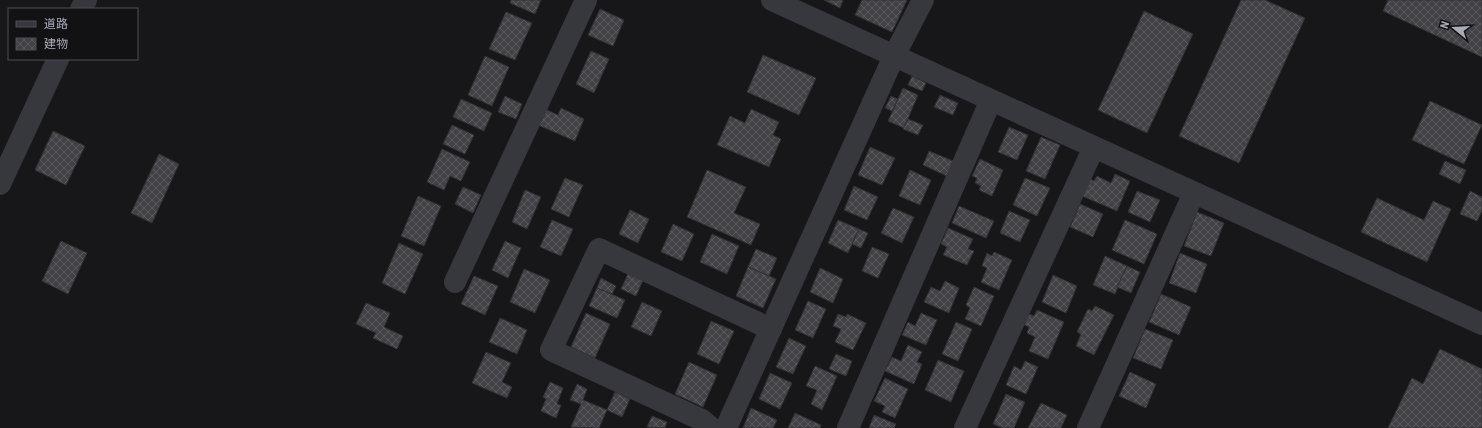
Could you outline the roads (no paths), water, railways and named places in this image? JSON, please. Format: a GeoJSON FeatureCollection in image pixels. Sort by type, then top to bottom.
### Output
{"type":"FeatureCollection","features":[{"type":"Feature","properties":{"kind":"street"},"geometry":{"type":"LineString","coordinates":[[455,282],[586,0]]}},
{"type":"Feature","properties":{"kind":"street"},"geometry":{"type":"LineString","coordinates":[[772,0],[1482,324]]}},
{"type":"Feature","properties":{"kind":"street"},"geometry":{"type":"LineString","coordinates":[[726,428],[894,56],[923,0]]}},
{"type":"Feature","properties":{"kind":"street"},"geometry":{"type":"LineString","coordinates":[[0,184],[58,60]]}},
{"type":"Feature","properties":{"kind":"street"},"geometry":{"type":"LineString","coordinates":[[848,428],[991,100]]}},
{"type":"Feature","properties":{"kind":"street"},"geometry":{"type":"LineString","coordinates":[[965,428],[1094,147]]}},
{"type":"Feature","properties":{"kind":"street"},"geometry":{"type":"LineString","coordinates":[[1088,428],[1194,193]]}},
{"type":"Feature","properties":{"kind":"street"},"geometry":{"type":"LineString","coordinates":[[711,428],[702,420],[551,350],[599,249],[771,329]]}}]}
